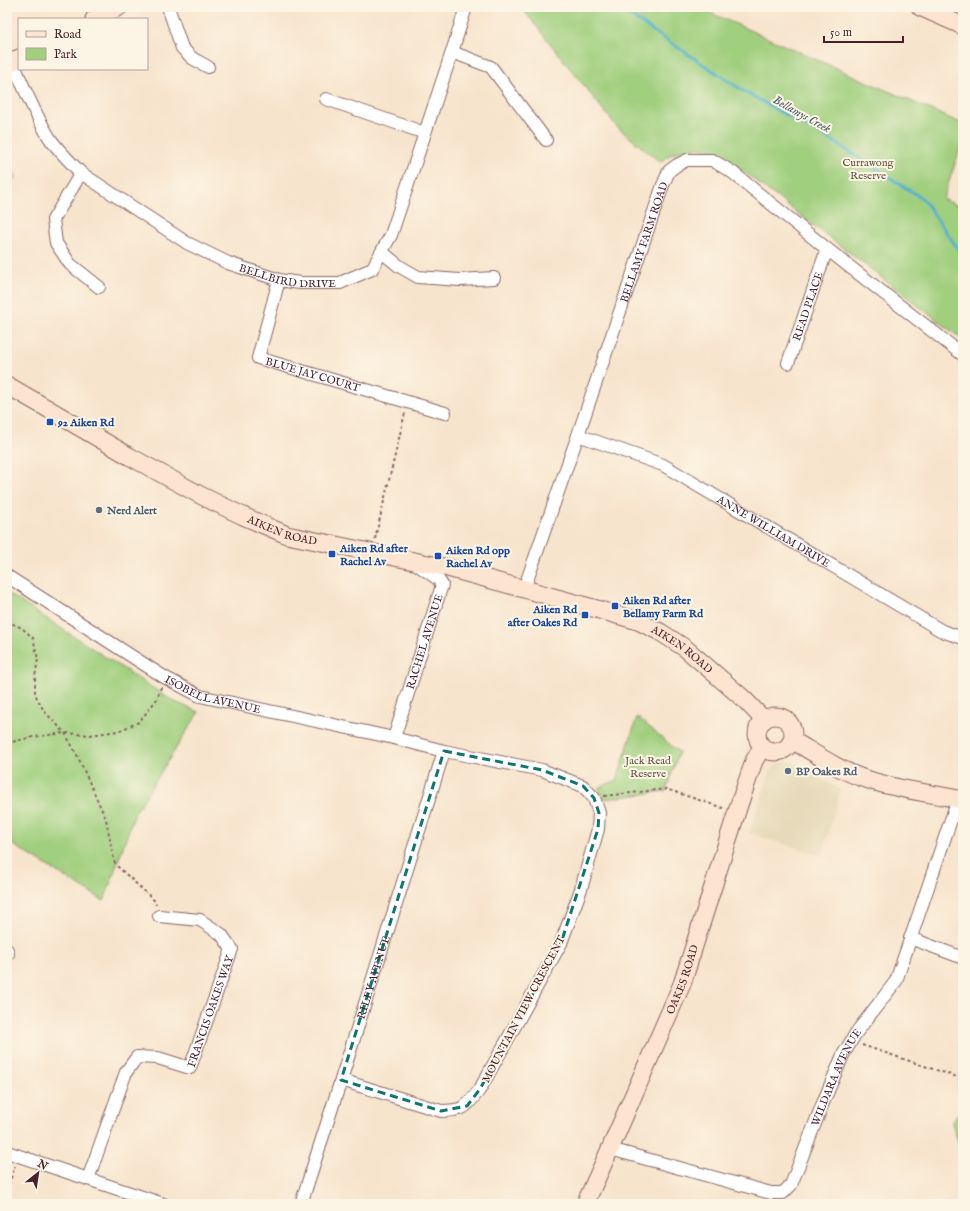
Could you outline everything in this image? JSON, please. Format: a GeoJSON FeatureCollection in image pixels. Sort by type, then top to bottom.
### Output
{"type":"FeatureCollection","features":[{"type":"Feature","properties":{"kind":"street"},"geometry":{"type":"LineString","coordinates":[[96,18],[119,7]]}},
{"type":"Feature","properties":{"kind":"street"},"geometry":{"type":"LineString","coordinates":[[168,7],[182,48],[192,58],[208,67]]}},
{"type":"Feature","properties":{"kind":"street","name":"BELLBIRD DRIVE"},"geometry":{"type":"LineString","coordinates":[[13,61],[36,113],[51,139],[66,159],[81,173],[188,243],[228,263],[279,280],[300,283],[340,283],[372,269],[391,235],[466,7]]}},
{"type":"Feature","properties":{"kind":"street"},"geometry":{"type":"LineString","coordinates":[[920,7],[963,26]]}},
{"type":"Feature","properties":{"kind":"street"},"geometry":{"type":"LineString","coordinates":[[452,52],[491,67],[546,140]]}},
{"type":"Feature","properties":{"kind":"street"},"geometry":{"type":"LineString","coordinates":[[326,98],[425,133]]}},
{"type":"Feature","properties":{"kind":"street","name":"BELLAMY FARM ROAD"},"geometry":{"type":"LineString","coordinates":[[524,589],[663,185],[669,171],[677,165],[687,160],[712,160],[732,172],[827,249],[963,355]]}},
{"type":"Feature","properties":{"kind":"street"},"geometry":{"type":"LineString","coordinates":[[81,173],[53,220],[56,243],[70,264],[99,287]]}},
{"type":"Feature","properties":{"kind":"street","name":"READ PLACE"},"geometry":{"type":"LineString","coordinates":[[788,363],[827,249]]}},
{"type":"Feature","properties":{"kind":"street"},"geometry":{"type":"LineString","coordinates":[[382,252],[399,266],[418,277],[460,280],[494,278]]}},
{"type":"Feature","properties":{"kind":"street","name":"BLUE JAY COURT"},"geometry":{"type":"LineString","coordinates":[[279,280],[258,358],[445,413]]}},
{"type":"Feature","properties":{"kind":"street","name":"AIKEN ROAD"},"geometry":{"type":"LineString","coordinates":[[7,385],[129,456],[202,496],[287,535],[448,568],[638,621],[660,632],[685,648],[745,700],[764,720]]}},
{"type":"Feature","properties":{"kind":"street","name":"ANNE WILLIAM DRIVE"},"geometry":{"type":"LineString","coordinates":[[578,435],[663,465],[942,631],[963,638]]}},
{"type":"Feature","properties":{"kind":"street","name":"RACHEL AVENUE"},"geometry":{"type":"LineString","coordinates":[[394,738],[442,585],[435,577],[410,560]]}},
{"type":"Feature","properties":{"kind":"street","name":"ISOBELL AVENUE"},"geometry":{"type":"LineString","coordinates":[[7,576],[164,677],[200,696],[394,738],[444,751]]}},
{"type":"Feature","properties":{"kind":"street"},"geometry":{"type":"LineString","coordinates":[[777,716],[788,722],[792,728],[793,734],[792,740],[788,747],[780,752],[768,751],[762,747],[757,737],[757,731],[764,720],[777,716]]}},
{"type":"Feature","properties":{"kind":"street"},"geometry":{"type":"LineString","coordinates":[[792,740],[850,773],[866,779],[881,784],[960,799]]}},
{"type":"Feature","properties":{"kind":"street","name":"OAKES ROAD"},"geometry":{"type":"LineString","coordinates":[[585,1204],[682,984],[736,813],[754,761],[762,747]]}},
{"type":"Feature","properties":{"kind":"street"},"geometry":{"type":"LineString","coordinates":[[444,751],[542,770],[583,786],[594,798]]}},
{"type":"Feature","properties":{"kind":"street","name":"RILEY AVENUE"},"geometry":{"type":"LineString","coordinates":[[301,1204],[444,751]]}},
{"type":"Feature","properties":{"kind":"street","name":"MOUNTAIN VIEW CRESCENT"},"geometry":{"type":"LineString","coordinates":[[341,1080],[441,1111],[455,1111],[467,1106],[480,1089],[561,944],[581,889],[598,829],[599,813],[594,798]]}},
{"type":"Feature","properties":{"kind":"street","name":"WILDARA AVENUE"},"geometry":{"type":"LineString","coordinates":[[610,1149],[772,1193],[782,1193],[791,1185],[843,1056],[856,1033],[896,981],[960,799]]}},
{"type":"Feature","properties":{"kind":"street","name":"FRANCIS OAKES WAY"},"geometry":{"type":"LineString","coordinates":[[88,1179],[126,1072],[137,1057],[158,1058],[190,1068],[232,949],[221,934],[200,920],[159,916]]}},
{"type":"Feature","properties":{"kind":"street"},"geometry":{"type":"LineString","coordinates":[[910,938],[963,958]]}},
{"type":"Feature","properties":{"kind":"street"},"geometry":{"type":"LineString","coordinates":[[12,1154],[163,1204]]}},
{"type":"Feature","properties":{"kind":"path"},"geometry":{"type":"LineString","coordinates":[[375,539],[408,402]]}},
{"type":"Feature","properties":{"kind":"path"},"geometry":{"type":"LineString","coordinates":[[7,621],[22,628],[33,638],[38,659],[35,677],[35,694],[44,711],[66,733],[106,819],[114,861],[117,866],[155,902],[159,916]]}},
{"type":"Feature","properties":{"kind":"path"},"geometry":{"type":"LineString","coordinates":[[7,743],[33,737],[66,733],[90,735],[118,731],[139,722],[157,699],[164,677]]}},
{"type":"Feature","properties":{"kind":"path"},"geometry":{"type":"LineString","coordinates":[[594,798],[666,789],[736,813]]}},
{"type":"Feature","properties":{"kind":"path"},"geometry":{"type":"LineString","coordinates":[[851,1041],[963,1079]]}},
{"type":"Feature","properties":{"kind":"path"},"geometry":{"type":"LineString","coordinates":[[7,1190],[12,1154]]}},
{"type":"Feature","properties":{"kind":"highlighted area"},"geometry":{"type":"Polygon","coordinates":[[[444,751],[542,770],[583,786],[594,798],[599,813],[598,829],[561,943],[480,1089],[467,1106],[441,1111],[341,1080],[444,751]]]}},
{"type":"Feature","properties":{"kind":"shaded area"},"geometry":{"type":"Polygon","coordinates":[[[7,154],[18,178],[7,183],[7,154]]]}},
{"type":"Feature","properties":{"kind":"shaded area"},"geometry":{"type":"Polygon","coordinates":[[[791,762],[841,790],[822,856],[749,833],[770,772],[778,763],[791,762]]]}},
{"type":"Feature","properties":{"kind":"green space","name":"Currawong Reserve"},"geometry":{"type":"Polygon","coordinates":[[[521,7],[697,7],[963,124],[963,140],[943,199],[963,208],[963,340],[735,165],[712,150],[696,148],[671,154],[660,162],[617,127],[521,7]]]}},
{"type":"Feature","properties":{"kind":"green space"},"geometry":{"type":"Polygon","coordinates":[[[7,593],[173,701],[199,712],[135,813],[104,901],[7,841],[7,593]]]}},
{"type":"Feature","properties":{"kind":"green space","name":"Jack Read Reserve"},"geometry":{"type":"Polygon","coordinates":[[[637,717],[679,752],[666,791],[605,799],[598,788],[617,780],[637,717]]]}},
{"type":"Feature","properties":{"kind":"green space"},"geometry":{"type":"Polygon","coordinates":[[[963,1104],[963,1157],[952,1123],[963,1104]]]}},
{"type":"Feature","properties":{"kind":"waterway","name":"Bellamys Creek"},"geometry":{"type":"LineString","coordinates":[[617,7],[745,92],[833,141],[923,199],[958,249],[963,253]]}},
{"type":"Feature","properties":{"kind":"place","name":"92 Aiken Rd"},"geometry":{"type":"Point","coordinates":[50,422]}},
{"type":"Feature","properties":{"kind":"place","name":"Nerd Alert"},"geometry":{"type":"Point","coordinates":[99,510]}},
{"type":"Feature","properties":{"kind":"place","name":"Aiken Rd after Rachel Av"},"geometry":{"type":"Point","coordinates":[332,554]}},
{"type":"Feature","properties":{"kind":"place","name":"Aiken Rd opp Rachel Av"},"geometry":{"type":"Point","coordinates":[438,556]}},
{"type":"Feature","properties":{"kind":"place","name":"Aiken Rd after Bellamy Farm Rd"},"geometry":{"type":"Point","coordinates":[615,606]}},
{"type":"Feature","properties":{"kind":"place","name":"Aiken Rd after Oakes Rd"},"geometry":{"type":"Point","coordinates":[585,615]}},
{"type":"Feature","properties":{"kind":"place","name":"BP Oakes Rd"},"geometry":{"type":"Point","coordinates":[788,771]}}]}
